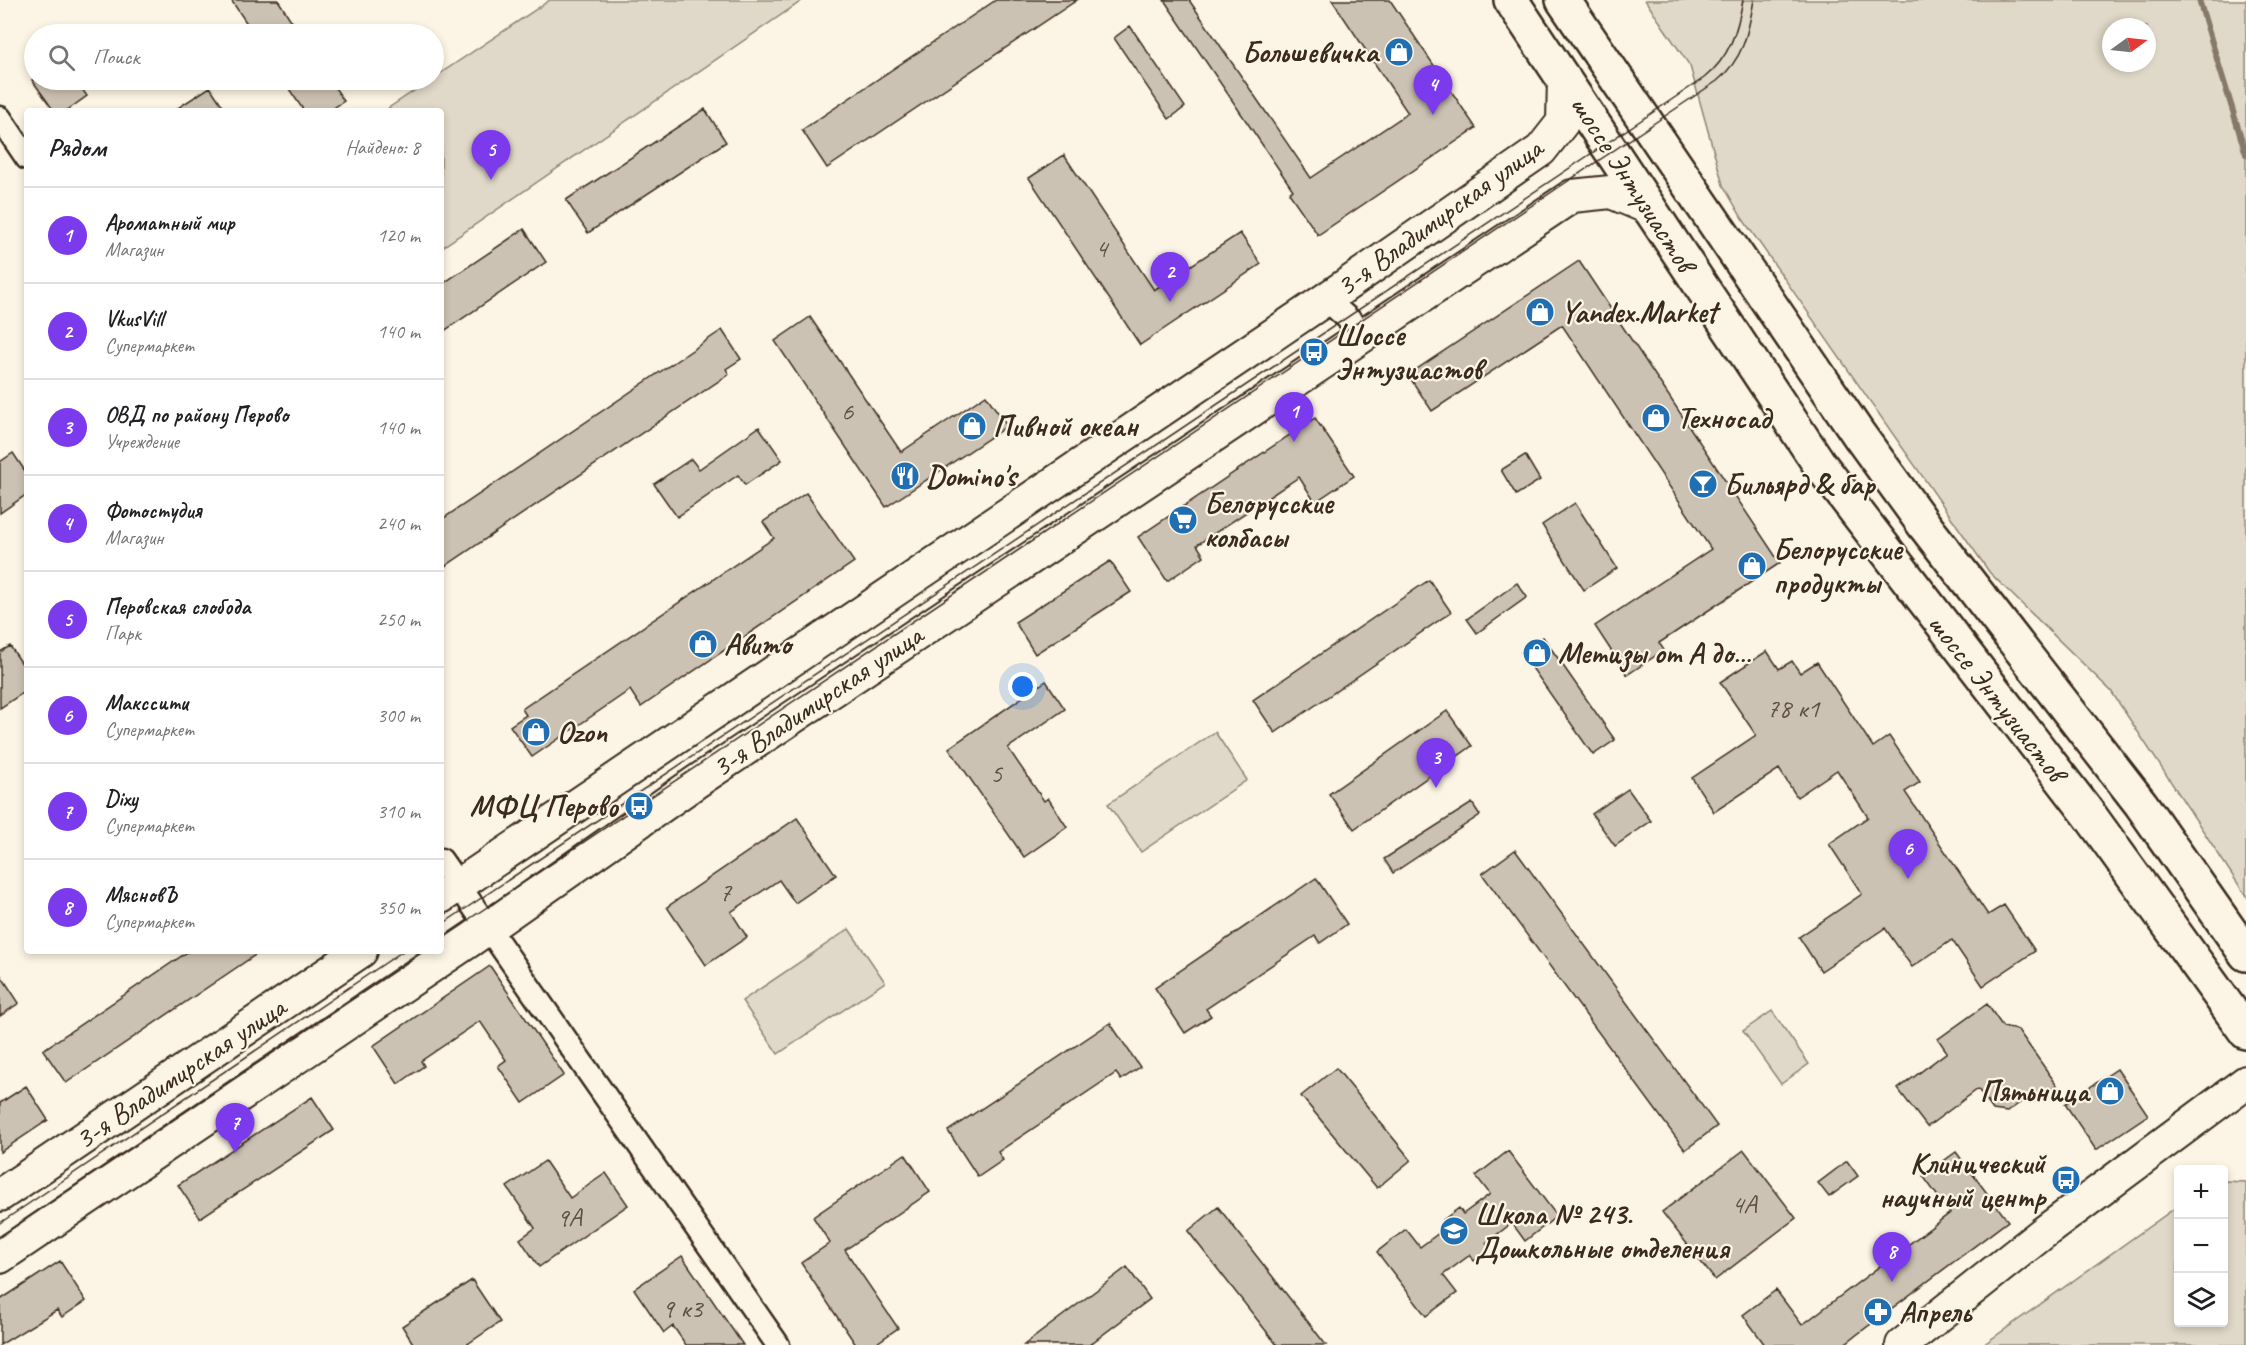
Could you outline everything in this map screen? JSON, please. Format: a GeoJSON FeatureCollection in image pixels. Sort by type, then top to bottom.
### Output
{"type":"FeatureCollection","features":[{"type":"Feature","properties":{"kind":"main road","name":"шоссе Энтузиастов"},"geometry":{"type":"LineString","coordinates":[[1511,0],[1818,462],[2091,818],[2246,1032]]}},
{"type":"Feature","properties":{"kind":"main road","name":"шоссе Энтузиастов"},"geometry":{"type":"LineString","coordinates":[[1563,0],[1859,435],[1925,526],[2141,804],[2246,954]]}},
{"type":"Feature","properties":{"kind":"street","name":"3-я Владимирская улица"},"geometry":{"type":"LineString","coordinates":[[447,881],[1326,299],[1541,150],[1563,122],[1564,78]]}},
{"type":"Feature","properties":{"kind":"street"},"geometry":{"type":"LineString","coordinates":[[0,118],[24,154]]}},
{"type":"Feature","properties":{"kind":"street","name":"3-я Владимирская улица"},"geometry":{"type":"LineString","coordinates":[[0,1257],[486,929],[696,782],[1572,196],[1611,192],[1649,208]]}},
{"type":"Feature","properties":{"kind":"street"},"geometry":{"type":"LineString","coordinates":[[1326,299],[1365,334]]}},
{"type":"Feature","properties":{"kind":"street"},"geometry":{"type":"LineString","coordinates":[[447,881],[486,929],[674,1193],[777,1345]]}},
{"type":"Feature","properties":{"kind":"street","name":"3-я Владимирская улица"},"geometry":{"type":"LineString","coordinates":[[0,1195],[357,954]]}},
{"type":"Feature","properties":{"kind":"street"},"geometry":{"type":"LineString","coordinates":[[1902,1345],[2043,1233],[2246,1082]]}},
{"type":"Feature","properties":{"kind":"shaded area"},"geometry":{"type":"Polygon","coordinates":[[[550,0],[803,0],[444,246],[444,108],[388,108],[415,90],[444,90],[444,71],[550,0]]]}},
{"type":"Feature","properties":{"kind":"shaded area"},"geometry":{"type":"Polygon","coordinates":[[[1645,0],[2246,0],[2246,896],[2111,691],[1990,573],[1742,218],[1723,185],[1690,66],[1645,0]]]}},
{"type":"Feature","properties":{"kind":"shaded area"},"geometry":{"type":"Polygon","coordinates":[[[1215,732],[1247,780],[1141,852],[1108,804],[1215,732]]]}},
{"type":"Feature","properties":{"kind":"shaded area"},"geometry":{"type":"Polygon","coordinates":[[[849,929],[885,982],[778,1054],[742,1001],[849,929]]]}},
{"type":"Feature","properties":{"kind":"shaded area"},"geometry":{"type":"Polygon","coordinates":[[[1772,1011],[1809,1064],[1781,1084],[1743,1031],[1772,1011]]]}},
{"type":"Feature","properties":{"kind":"shaded area"},"geometry":{"type":"Polygon","coordinates":[[[2228,1181],[2246,1182],[2246,1345],[1983,1345],[2174,1209],[2174,1327],[2228,1327],[2228,1181]]]}},
{"type":"Feature","properties":{"kind":"building"},"geometry":{"type":"Polygon","coordinates":[[[231,0],[278,0],[294,24],[247,24],[231,0]]]}},
{"type":"Feature","properties":{"kind":"building"},"geometry":{"type":"Polygon","coordinates":[[[996,0],[1077,0],[827,168],[802,130],[996,0]]]}},
{"type":"Feature","properties":{"kind":"building"},"geometry":{"type":"Polygon","coordinates":[[[1164,0],[1189,0],[1311,178],[1408,113],[1332,0],[1390,0],[1476,128],[1318,235],[1289,193],[1293,190],[1164,0]]]}},
{"type":"Feature","properties":{"kind":"building"},"geometry":{"type":"Polygon","coordinates":[[[1130,26],[1185,107],[1169,119],[1114,38],[1130,26]]]}},
{"type":"Feature","properties":{"kind":"building"},"geometry":{"type":"Polygon","coordinates":[[[39,90],[83,90],[87,96],[70,108],[52,108],[39,90]]]}},
{"type":"Feature","properties":{"kind":"building"},"geometry":{"type":"Polygon","coordinates":[[[205,90],[212,90],[224,108],[178,108],[205,90]]]}},
{"type":"Feature","properties":{"kind":"building"},"geometry":{"type":"Polygon","coordinates":[[[290,90],[337,90],[344,101],[334,108],[302,108],[290,90]]]}},
{"type":"Feature","properties":{"kind":"building"},"geometry":{"type":"Polygon","coordinates":[[[705,109],[726,142],[588,233],[566,200],[705,109]]]}},
{"type":"Feature","properties":{"kind":"building"},"geometry":{"type":"Polygon","coordinates":[[[1064,155],[1154,290],[1240,233],[1261,264],[1140,345],[1029,178],[1064,155]]]}},
{"type":"Feature","properties":{"kind":"building"},"geometry":{"type":"Polygon","coordinates":[[[524,229],[546,262],[444,331],[444,283],[524,229]]]}},
{"type":"Feature","properties":{"kind":"building"},"geometry":{"type":"Polygon","coordinates":[[[1579,261],[1780,563],[1659,643],[1664,650],[1627,675],[1595,626],[1711,549],[1562,325],[1432,411],[1408,375],[1579,261]]]}},
{"type":"Feature","properties":{"kind":"building"},"geometry":{"type":"Polygon","coordinates":[[[810,317],[901,452],[986,395],[1007,426],[886,507],[775,341],[810,317]]]}},
{"type":"Feature","properties":{"kind":"building"},"geometry":{"type":"Polygon","coordinates":[[[722,330],[741,359],[726,369],[729,374],[444,567],[444,518],[722,330]]]}},
{"type":"Feature","properties":{"kind":"building"},"geometry":{"type":"Polygon","coordinates":[[[1315,418],[1354,476],[1315,502],[1299,477],[1197,545],[1204,556],[1167,581],[1138,537],[1315,418]]]}},
{"type":"Feature","properties":{"kind":"building"},"geometry":{"type":"Polygon","coordinates":[[[759,427],[782,460],[745,485],[738,475],[677,517],[654,484],[691,459],[699,469],[759,427]]]}},
{"type":"Feature","properties":{"kind":"building"},"geometry":{"type":"Polygon","coordinates":[[[13,453],[24,470],[24,496],[0,513],[0,462],[13,453]]]}},
{"type":"Feature","properties":{"kind":"building"},"geometry":{"type":"Polygon","coordinates":[[[1525,455],[1540,480],[1516,495],[1501,470],[1525,455]]]}},
{"type":"Feature","properties":{"kind":"building"},"geometry":{"type":"Polygon","coordinates":[[[806,493],[854,562],[641,707],[630,690],[532,757],[510,726],[526,715],[522,709],[774,538],[763,522],[806,493]]]}},
{"type":"Feature","properties":{"kind":"building"},"geometry":{"type":"Polygon","coordinates":[[[1575,503],[1617,568],[1584,590],[1542,525],[1575,503]]]}},
{"type":"Feature","properties":{"kind":"building"},"geometry":{"type":"Polygon","coordinates":[[[1110,561],[1131,592],[1035,654],[1015,622],[1110,561]]]}},
{"type":"Feature","properties":{"kind":"building"},"geometry":{"type":"Polygon","coordinates":[[[1429,580],[1451,612],[1275,733],[1253,700],[1429,580]]]}},
{"type":"Feature","properties":{"kind":"building"},"geometry":{"type":"Polygon","coordinates":[[[1517,583],[1527,597],[1477,633],[1467,619],[1517,583]]]}},
{"type":"Feature","properties":{"kind":"building"},"geometry":{"type":"Polygon","coordinates":[[[1543,637],[1615,740],[1593,755],[1521,652],[1543,637]]]}},
{"type":"Feature","properties":{"kind":"building"},"geometry":{"type":"Polygon","coordinates":[[[10,646],[24,667],[24,692],[0,708],[0,652],[10,646]]]}},
{"type":"Feature","properties":{"kind":"building"},"geometry":{"type":"Polygon","coordinates":[[[1767,651],[1779,669],[1792,661],[1800,673],[1817,662],[1873,747],[1889,736],[1920,782],[1905,792],[1988,915],[2004,905],[2035,951],[1983,986],[1952,940],[1912,967],[1885,928],[1821,971],[1799,937],[1862,894],[1829,844],[1868,817],[1837,770],[1797,797],[1779,769],[1714,812],[1692,778],[1756,735],[1720,682],[1767,651]]]}},
{"type":"Feature","properties":{"kind":"building"},"geometry":{"type":"Polygon","coordinates":[[[1046,681],[1065,709],[1008,748],[1044,801],[1048,798],[1067,827],[1024,857],[949,748],[1046,681]]]}},
{"type":"Feature","properties":{"kind":"building"},"geometry":{"type":"Polygon","coordinates":[[[1447,711],[1472,746],[1354,829],[1329,794],[1447,711]]]}},
{"type":"Feature","properties":{"kind":"building"},"geometry":{"type":"Polygon","coordinates":[[[1628,789],[1651,821],[1615,846],[1592,814],[1628,789]]]}},
{"type":"Feature","properties":{"kind":"building"},"geometry":{"type":"Polygon","coordinates":[[[1472,803],[1480,815],[1393,873],[1384,859],[1472,803]]]}},
{"type":"Feature","properties":{"kind":"building"},"geometry":{"type":"Polygon","coordinates":[[[797,818],[836,875],[795,903],[779,880],[731,912],[747,937],[706,965],[667,907],[797,818]]]}},
{"type":"Feature","properties":{"kind":"building"},"geometry":{"type":"Polygon","coordinates":[[[1515,850],[1717,1126],[1685,1150],[1482,874],[1515,850]]]}},
{"type":"Feature","properties":{"kind":"building"},"geometry":{"type":"Polygon","coordinates":[[[1316,878],[1347,924],[1320,943],[1315,936],[1206,1009],[1211,1016],[1185,1033],[1155,988],[1316,878]]]}},
{"type":"Feature","properties":{"kind":"building"},"geometry":{"type":"Polygon","coordinates":[[[185,954],[257,954],[66,1083],[43,1050],[185,954]]]}},
{"type":"Feature","properties":{"kind":"building"},"geometry":{"type":"Polygon","coordinates":[[[490,966],[564,1075],[523,1103],[498,1066],[506,1060],[480,1021],[421,1061],[424,1066],[398,1084],[373,1046],[490,966]]]}},
{"type":"Feature","properties":{"kind":"building"},"geometry":{"type":"Polygon","coordinates":[[[0,974],[19,1003],[0,1016],[0,974]]]}},
{"type":"Feature","properties":{"kind":"building"},"geometry":{"type":"Polygon","coordinates":[[[1987,1004],[2003,1027],[2018,1030],[2057,1085],[2034,1101],[2031,1095],[2007,1112],[1993,1110],[1978,1089],[1927,1127],[1898,1089],[1947,1052],[1938,1039],[1987,1004]]]}},
{"type":"Feature","properties":{"kind":"building"},"geometry":{"type":"Polygon","coordinates":[[[1110,1023],[1140,1067],[1121,1080],[1116,1073],[998,1152],[1003,1160],[978,1177],[948,1131],[1110,1023]]]}},
{"type":"Feature","properties":{"kind":"building"},"geometry":{"type":"Polygon","coordinates":[[[1336,1068],[1411,1160],[1377,1188],[1301,1096],[1336,1068]]]}},
{"type":"Feature","properties":{"kind":"building"},"geometry":{"type":"Polygon","coordinates":[[[2117,1069],[2148,1115],[2096,1150],[2065,1104],[2117,1069]]]}},
{"type":"Feature","properties":{"kind":"building"},"geometry":{"type":"Polygon","coordinates":[[[26,1086],[48,1120],[0,1152],[0,1103],[26,1086]]]}},
{"type":"Feature","properties":{"kind":"building"},"geometry":{"type":"Polygon","coordinates":[[[312,1097],[334,1130],[200,1218],[178,1185],[312,1097]]]}},
{"type":"Feature","properties":{"kind":"building"},"geometry":{"type":"Polygon","coordinates":[[[1744,1150],[1796,1218],[1715,1280],[1662,1212],[1744,1150]]]}},
{"type":"Feature","properties":{"kind":"building"},"geometry":{"type":"Polygon","coordinates":[[[1508,1151],[1557,1216],[1525,1241],[1512,1223],[1486,1243],[1490,1249],[1474,1261],[1470,1255],[1443,1275],[1457,1293],[1426,1316],[1377,1252],[1406,1229],[1420,1247],[1447,1227],[1443,1220],[1459,1208],[1463,1214],[1490,1194],[1476,1176],[1508,1151]]]}},
{"type":"Feature","properties":{"kind":"building"},"geometry":{"type":"Polygon","coordinates":[[[1956,1152],[2008,1221],[1843,1345],[1765,1345],[1743,1315],[1776,1290],[1802,1325],[1950,1213],[1923,1176],[1956,1152]]]}},
{"type":"Feature","properties":{"kind":"building"},"geometry":{"type":"Polygon","coordinates":[[[905,1154],[930,1192],[845,1250],[898,1328],[874,1345],[856,1345],[801,1263],[830,1243],[813,1217],[905,1154]]]}},
{"type":"Feature","properties":{"kind":"building"},"geometry":{"type":"Polygon","coordinates":[[[545,1161],[570,1198],[606,1173],[628,1205],[539,1267],[520,1239],[535,1228],[507,1187],[545,1161]]]}},
{"type":"Feature","properties":{"kind":"building"},"geometry":{"type":"Polygon","coordinates":[[[1847,1161],[1858,1176],[1829,1197],[1818,1183],[1847,1161]]]}},
{"type":"Feature","properties":{"kind":"building"},"geometry":{"type":"Polygon","coordinates":[[[1218,1207],[1326,1345],[1277,1345],[1188,1231],[1218,1207]]]}},
{"type":"Feature","properties":{"kind":"building"},"geometry":{"type":"Polygon","coordinates":[[[682,1256],[743,1345],[686,1345],[673,1326],[664,1333],[634,1289],[682,1256]]]}},
{"type":"Feature","properties":{"kind":"building"},"geometry":{"type":"Polygon","coordinates":[[[60,1261],[86,1301],[62,1317],[57,1310],[0,1345],[0,1300],[60,1261]]]}},
{"type":"Feature","properties":{"kind":"building"},"geometry":{"type":"Polygon","coordinates":[[[1127,1267],[1150,1299],[1089,1345],[1024,1345],[1127,1267]]]}},
{"type":"Feature","properties":{"kind":"building"},"geometry":{"type":"Polygon","coordinates":[[[472,1280],[500,1322],[466,1345],[414,1345],[402,1326],[472,1280]]]}},
{"type":"Feature","properties":{"kind":"waterway"},"geometry":{"type":"LineString","coordinates":[[2199,0],[2246,154]]}},
{"type":"Feature","properties":{"kind":"tram line"},"geometry":{"type":"LineString","coordinates":[[444,923],[1704,78],[1726,53],[1738,23],[1743,0]]}},
{"type":"Feature","properties":{"kind":"tram line"},"geometry":{"type":"LineString","coordinates":[[444,936],[1717,81],[1739,54],[1747,34],[1754,0]]}},
{"type":"Feature","properties":{"kind":"tram line"},"geometry":{"type":"LineString","coordinates":[[0,1223],[399,954]]}},
{"type":"Feature","properties":{"kind":"tram line"},"geometry":{"type":"LineString","coordinates":[[0,1236],[417,954]]}},
{"type":"Feature","properties":{"kind":"place","name":"Большевичка"},"geometry":{"type":"Point","coordinates":[1399,52]}},
{"type":"Feature","properties":{"kind":"place","name":"Фотостудия"},"geometry":{"type":"Point","coordinates":[1433,115]}},
{"type":"Feature","properties":{"kind":"place","name":"Перовская слобода"},"geometry":{"type":"Point","coordinates":[491,180]}},
{"type":"Feature","properties":{"kind":"place","name":"VkusVill"},"geometry":{"type":"Point","coordinates":[1170,302]}},
{"type":"Feature","properties":{"kind":"place","name":"Yandex.Market"},"geometry":{"type":"Point","coordinates":[1540,312]}},
{"type":"Feature","properties":{"kind":"place","name":"Шоссе Энтузиастов"},"geometry":{"type":"Point","coordinates":[1314,352]}},
{"type":"Feature","properties":{"kind":"place","name":"Техносад"},"geometry":{"type":"Point","coordinates":[1656,418]}},
{"type":"Feature","properties":{"kind":"place","name":"Пивной океан"},"geometry":{"type":"Point","coordinates":[972,426]}},
{"type":"Feature","properties":{"kind":"place","name":"Ароматный мир"},"geometry":{"type":"Point","coordinates":[1294,442]}},
{"type":"Feature","properties":{"kind":"place","name":"Domino's"},"geometry":{"type":"Point","coordinates":[905,476]}},
{"type":"Feature","properties":{"kind":"place","name":"Бильярд & бар"},"geometry":{"type":"Point","coordinates":[1703,484]}},
{"type":"Feature","properties":{"kind":"place","name":"Белорусские колбасы"},"geometry":{"type":"Point","coordinates":[1183,520]}},
{"type":"Feature","properties":{"kind":"place","name":"Белорусские продукты"},"geometry":{"type":"Point","coordinates":[1752,566]}},
{"type":"Feature","properties":{"kind":"place","name":"Авито"},"geometry":{"type":"Point","coordinates":[703,644]}},
{"type":"Feature","properties":{"kind":"place","name":"Метизы от А до…"},"geometry":{"type":"Point","coordinates":[1537,653]}},
{"type":"Feature","properties":{"kind":"place","name":"Ozon"},"geometry":{"type":"Point","coordinates":[536,732]}},
{"type":"Feature","properties":{"kind":"place","name":"ОВД по району Перово"},"geometry":{"type":"Point","coordinates":[1436,788]}},
{"type":"Feature","properties":{"kind":"place","name":"МФЦ Перово"},"geometry":{"type":"Point","coordinates":[639,806]}},
{"type":"Feature","properties":{"kind":"place","name":"Макссити"},"geometry":{"type":"Point","coordinates":[1908,879]}},
{"type":"Feature","properties":{"kind":"place","name":"Пятьница"},"geometry":{"type":"Point","coordinates":[2110,1091]}},
{"type":"Feature","properties":{"kind":"place","name":"Dixy"},"geometry":{"type":"Point","coordinates":[235,1153]}},
{"type":"Feature","properties":{"kind":"place","name":"Клинический научный центр"},"geometry":{"type":"Point","coordinates":[2066,1180]}},
{"type":"Feature","properties":{"kind":"place","name":"Школа № 243. Дошкольные отделения"},"geometry":{"type":"Point","coordinates":[1454,1231]}},
{"type":"Feature","properties":{"kind":"place","name":"МясновЪ"},"geometry":{"type":"Point","coordinates":[1892,1282]}},
{"type":"Feature","properties":{"kind":"place","name":"Апрель"},"geometry":{"type":"Point","coordinates":[1878,1312]}}]}
